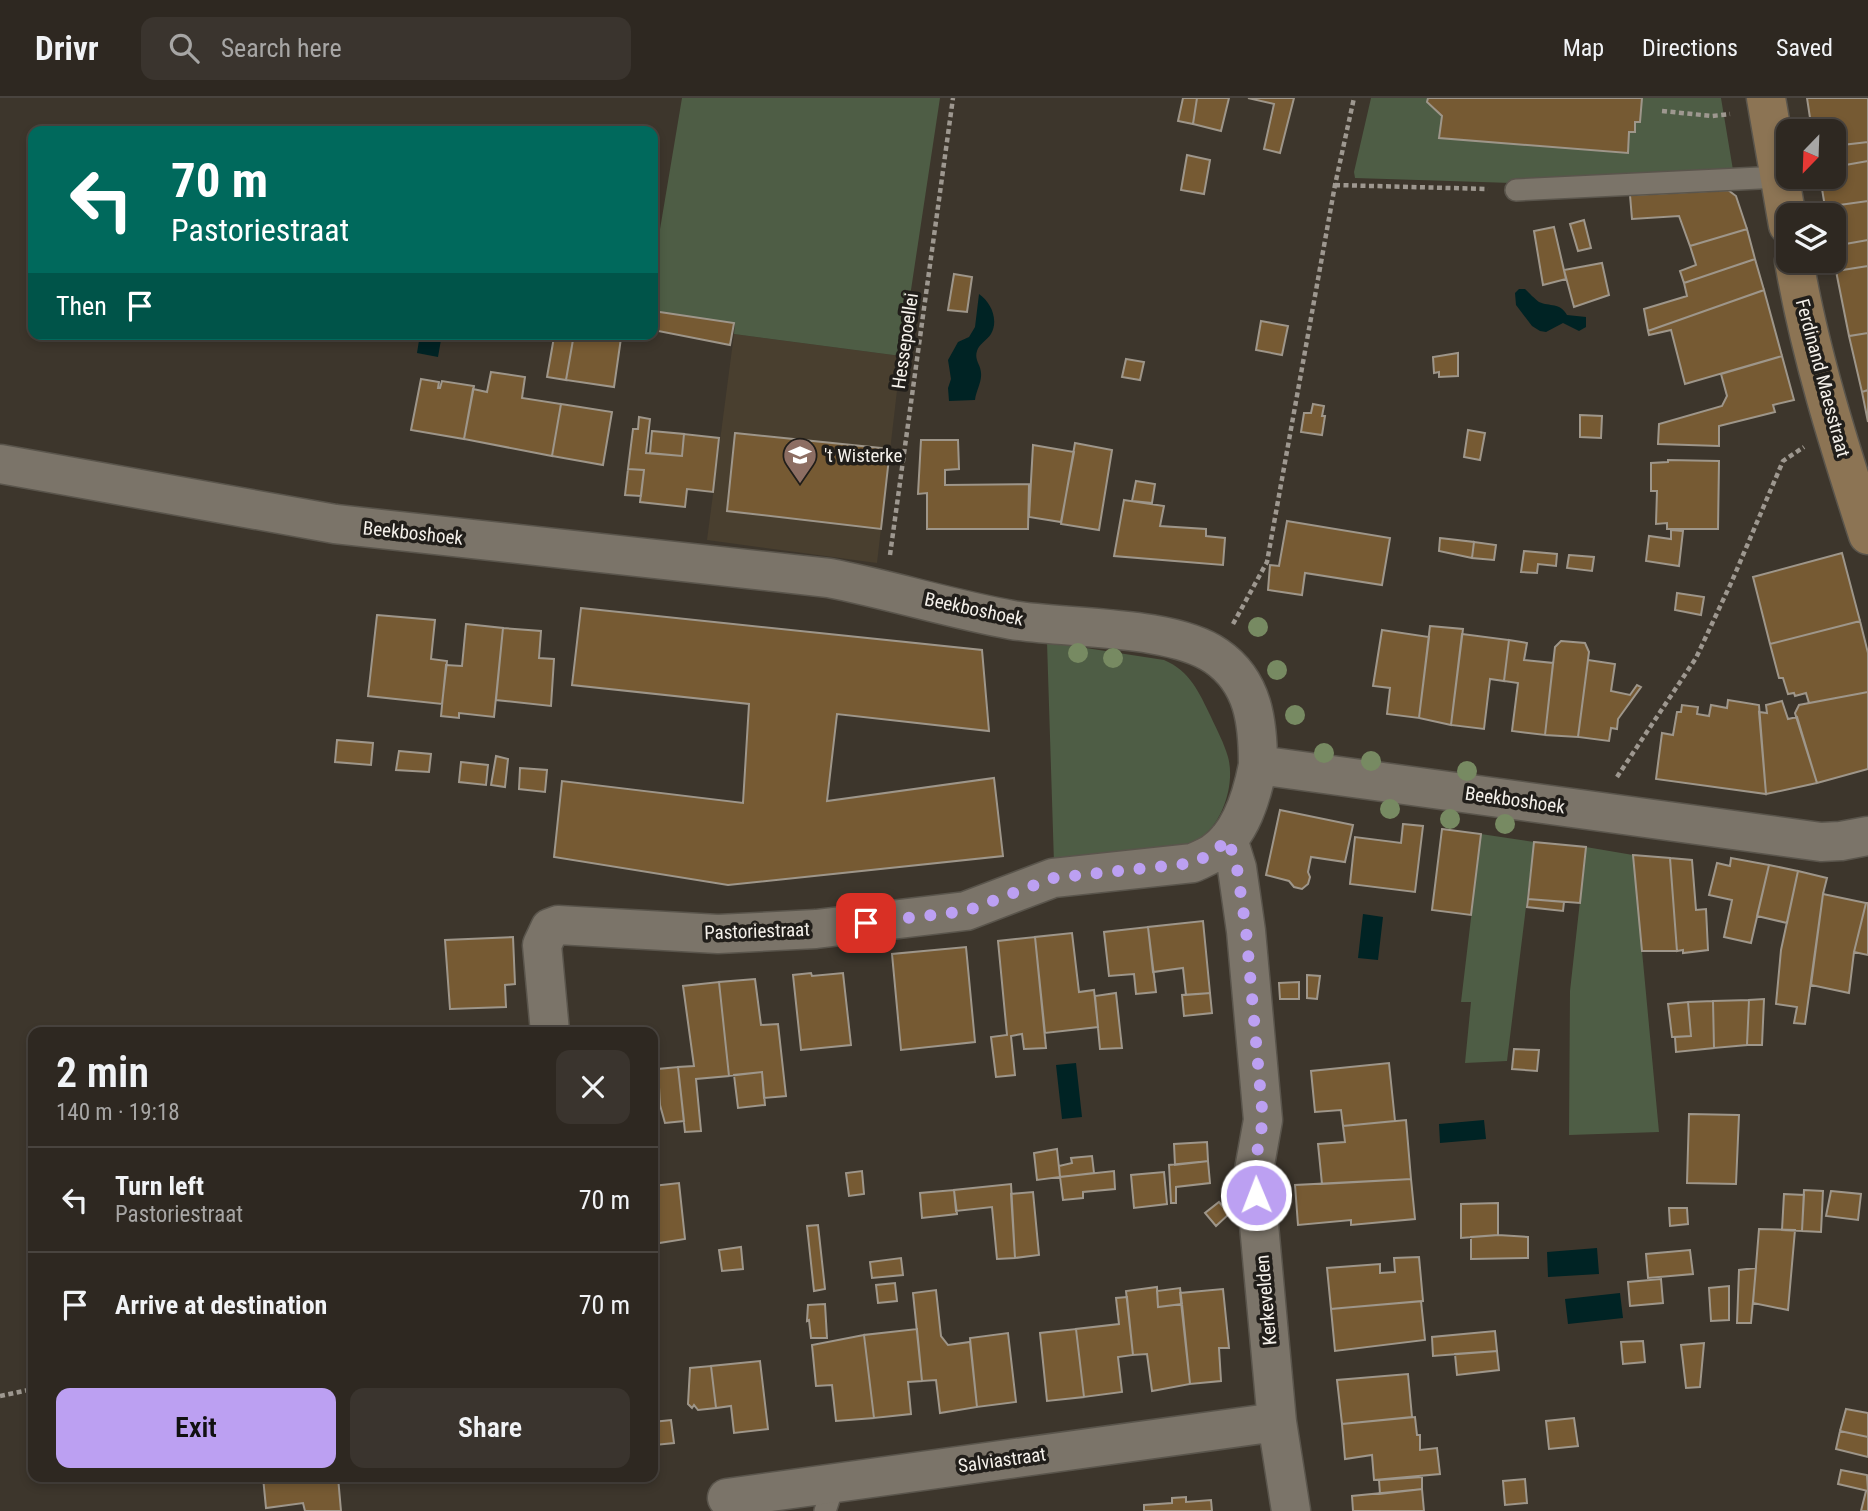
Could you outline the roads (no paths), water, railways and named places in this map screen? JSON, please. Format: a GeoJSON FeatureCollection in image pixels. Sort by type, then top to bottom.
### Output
{"type":"FeatureCollection","features":[{"type":"Feature","properties":{"kind":"street"},"geometry":{"type":"LineString","coordinates":[[1766,98],[1776,151]]}},
{"type":"Feature","properties":{"kind":"street","name":"Ferdinand Maesstraat"},"geometry":{"type":"LineString","coordinates":[[1796,273],[1833,426],[1868,535]]}},
{"type":"Feature","properties":{"kind":"street","name":"Beekboshoek"},"geometry":{"type":"LineString","coordinates":[[0,464],[335,524],[830,578],[1015,620],[1157,635],[1185,641],[1215,655],[1234,671],[1249,698],[1258,724],[1258,765],[1821,842],[1868,836]]}},
{"type":"Feature","properties":{"kind":"street","name":"Pastoriestraat"},"geometry":{"type":"LineString","coordinates":[[550,1027],[542,945],[550,928],[558,925],[718,934],[816,929],[966,911],[1053,878],[1193,863],[1213,853],[1228,839],[1252,793],[1258,765]]}},
{"type":"Feature","properties":{"kind":"street","name":"Kerkevelden"},"geometry":{"type":"LineString","coordinates":[[1228,839],[1237,868],[1246,930],[1263,1120],[1254,1170],[1277,1422],[1291,1511]]}},
{"type":"Feature","properties":{"kind":"street","name":"Salviastraat"},"geometry":{"type":"LineString","coordinates":[[727,1498],[830,1497],[1277,1422]]}},
{"type":"Feature","properties":{"kind":"lane"},"geometry":{"type":"LineString","coordinates":[[1516,190],[1776,177]]}},
{"type":"Feature","properties":{"kind":"water"},"geometry":{"type":"Polygon","coordinates":[[[1519,289],[1525,289],[1539,302],[1561,308],[1567,315],[1586,317],[1586,327],[1579,331],[1563,323],[1546,332],[1540,331],[1532,326],[1516,305],[1515,293],[1519,289]]]}},
{"type":"Feature","properties":{"kind":"water"},"geometry":{"type":"Polygon","coordinates":[[[979,294],[990,306],[994,317],[991,334],[977,351],[980,383],[975,400],[949,401],[948,388],[951,379],[948,360],[958,342],[969,337],[975,327],[979,294]]]}},
{"type":"Feature","properties":{"kind":"water"},"geometry":{"type":"Polygon","coordinates":[[[419,340],[441,340],[438,357],[417,353],[419,340]]]}},
{"type":"Feature","properties":{"kind":"water"},"geometry":{"type":"Polygon","coordinates":[[[1363,914],[1383,917],[1378,960],[1358,958],[1363,914]]]}},
{"type":"Feature","properties":{"kind":"water"},"geometry":{"type":"Polygon","coordinates":[[[1076,1063],[1082,1117],[1062,1119],[1056,1065],[1076,1063]]]}},
{"type":"Feature","properties":{"kind":"water"},"geometry":{"type":"Polygon","coordinates":[[[1484,1120],[1486,1139],[1440,1143],[1439,1124],[1484,1120]]]}},
{"type":"Feature","properties":{"kind":"water"},"geometry":{"type":"Polygon","coordinates":[[[1597,1248],[1599,1274],[1548,1277],[1547,1252],[1597,1248]]]}},
{"type":"Feature","properties":{"kind":"water"},"geometry":{"type":"Polygon","coordinates":[[[1620,1293],[1623,1318],[1568,1324],[1565,1299],[1620,1293]]]}},
{"type":"Feature","properties":{"kind":"place","name":"'t Wisterke"},"geometry":{"type":"Point","coordinates":[800,485]}}]}
